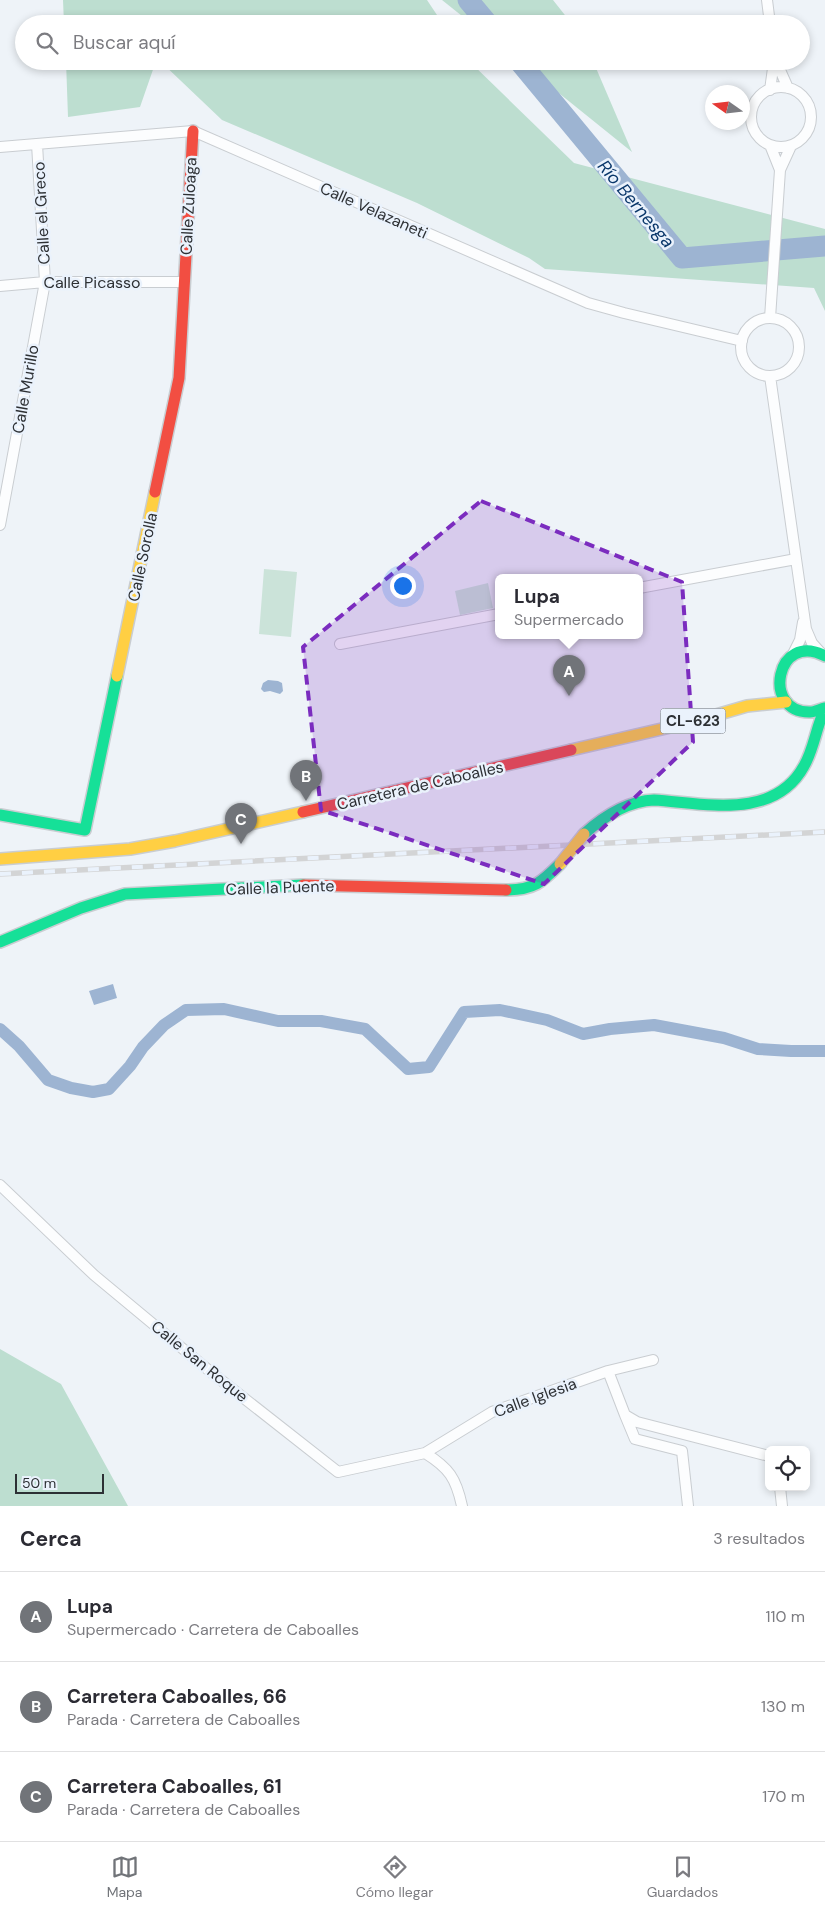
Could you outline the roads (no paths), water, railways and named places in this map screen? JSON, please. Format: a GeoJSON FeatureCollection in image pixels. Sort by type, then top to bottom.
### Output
{"type":"FeatureCollection","features":[{"type":"Feature","properties":{"kind":"street"},"geometry":{"type":"LineString","coordinates":[[767,0],[769,15]]}},
{"type":"Feature","properties":{"kind":"street"},"geometry":{"type":"LineString","coordinates":[[770,90],[773,70]]}},
{"type":"Feature","properties":{"kind":"street"},"geometry":{"type":"LineString","coordinates":[[779,70],[788,88]]}},
{"type":"Feature","properties":{"kind":"street"},"geometry":{"type":"LineString","coordinates":[[788,88],[804,98],[811,116],[810,125],[800,141],[791,146],[777,147],[764,142],[755,132],[751,117],[757,100],[770,90],[788,88]]}},
{"type":"Feature","properties":{"kind":"street","name":"Calle Velazaneti"},"geometry":{"type":"LineString","coordinates":[[0,147],[193,131],[588,303],[742,341]]}},
{"type":"Feature","properties":{"kind":"street","name":"Calle Zuloaga"},"geometry":{"type":"LineString","coordinates":[[184,282],[193,131]]}},
{"type":"Feature","properties":{"kind":"street","name":"Calle el Greco"},"geometry":{"type":"LineString","coordinates":[[37,144],[45,282]]}},
{"type":"Feature","properties":{"kind":"street"},"geometry":{"type":"LineString","coordinates":[[770,145],[780,170]]}},
{"type":"Feature","properties":{"kind":"street"},"geometry":{"type":"LineString","coordinates":[[770,318],[780,170],[791,146]]}},
{"type":"Feature","properties":{"kind":"street","name":"Calle Picasso"},"geometry":{"type":"LineString","coordinates":[[0,286],[45,282],[184,282]]}},
{"type":"Feature","properties":{"kind":"street","name":"Calle Murillo"},"geometry":{"type":"LineString","coordinates":[[0,524],[45,282]]}},
{"type":"Feature","properties":{"kind":"street","name":"Calle Sorolla"},"geometry":{"type":"LineString","coordinates":[[0,815],[85,830],[179,378],[184,282]]}},
{"type":"Feature","properties":{"kind":"street"},"geometry":{"type":"LineString","coordinates":[[770,318],[779,319],[794,330],[800,347],[794,364],[788,371],[780,375],[770,376],[762,375],[748,366],[743,358],[742,341],[745,332],[752,324],[760,319],[770,318]]}},
{"type":"Feature","properties":{"kind":"street"},"geometry":{"type":"LineString","coordinates":[[770,376],[806,629],[812,643],[824,655]]}},
{"type":"Feature","properties":{"kind":"street"},"geometry":{"type":"LineString","coordinates":[[643,587],[796,559]]}},
{"type":"Feature","properties":{"kind":"street"},"geometry":{"type":"LineString","coordinates":[[340,644],[495,615]]}},
{"type":"Feature","properties":{"kind":"street"},"geometry":{"type":"LineString","coordinates":[[792,656],[800,640],[804,616]]}},
{"type":"Feature","properties":{"kind":"street"},"geometry":{"type":"LineString","coordinates":[[792,656],[804,652],[824,655]]}},
{"type":"Feature","properties":{"kind":"street","name":"CL-623"},"geometry":{"type":"LineString","coordinates":[[780,674],[792,656]]}},
{"type":"Feature","properties":{"kind":"street"},"geometry":{"type":"LineString","coordinates":[[780,674],[780,688],[786,702],[800,711],[807,722],[811,750]]}},
{"type":"Feature","properties":{"kind":"street","name":"Carretera de Caboalles"},"geometry":{"type":"LineString","coordinates":[[747,706],[768,692],[780,674]]}},
{"type":"Feature","properties":{"kind":"street","name":"Carretera de Caboalles"},"geometry":{"type":"LineString","coordinates":[[0,859],[130,849],[175,841],[692,722],[747,706],[786,702]]}},
{"type":"Feature","properties":{"kind":"street"},"geometry":{"type":"LineString","coordinates":[[800,711],[814,712],[825,708]]}},
{"type":"Feature","properties":{"kind":"street","name":"Calle la Puente"},"geometry":{"type":"LineString","coordinates":[[0,942],[81,908],[125,894],[318,884],[519,890],[541,883],[595,823],[628,806],[650,800],[720,805],[760,803],[780,794],[800,773],[811,750],[821,715],[825,708]]}},
{"type":"Feature","properties":{"kind":"street","name":"Calle San Roque"},"geometry":{"type":"LineString","coordinates":[[0,1185],[94,1275],[212,1373],[338,1472],[425,1453]]}},
{"type":"Feature","properties":{"kind":"street","name":"Calle Iglesia"},"geometry":{"type":"LineString","coordinates":[[425,1453],[492,1412],[608,1371],[653,1360]]}},
{"type":"Feature","properties":{"kind":"street"},"geometry":{"type":"LineString","coordinates":[[608,1371],[635,1439],[682,1451]]}},
{"type":"Feature","properties":{"kind":"street"},"geometry":{"type":"LineString","coordinates":[[625,1415],[637,1422],[765,1455]]}},
{"type":"Feature","properties":{"kind":"street"},"geometry":{"type":"LineString","coordinates":[[686,1435],[682,1451],[688,1506]]}},
{"type":"Feature","properties":{"kind":"street"},"geometry":{"type":"LineString","coordinates":[[425,1453],[442,1463],[457,1486],[462,1506]]}},
{"type":"Feature","properties":{"kind":"street"},"geometry":{"type":"LineString","coordinates":[[780,1491],[782,1506]]}},
{"type":"Feature","properties":{"kind":"water"},"geometry":{"type":"Polygon","coordinates":[[[268,680],[282,683],[283,691],[280,694],[270,691],[264,692],[261,689],[263,683],[268,680]]]}},
{"type":"Feature","properties":{"kind":"water"},"geometry":{"type":"Polygon","coordinates":[[[113,984],[117,998],[94,1005],[89,991],[113,984]]]}},
{"type":"Feature","properties":{"kind":"waterway","name":"Río Bernesga"},"geometry":{"type":"LineString","coordinates":[[468,0],[480,15]]}},
{"type":"Feature","properties":{"kind":"waterway","name":"Río Bernesga"},"geometry":{"type":"LineString","coordinates":[[526,70],[682,258],[825,246]]}},
{"type":"Feature","properties":{"kind":"waterway"},"geometry":{"type":"LineString","coordinates":[[0,1029],[19,1046],[48,1080],[71,1088],[93,1092],[109,1089],[130,1066],[143,1047],[164,1025],[186,1010],[224,1009],[278,1021],[321,1021],[365,1029],[408,1069],[429,1067],[464,1012],[500,1010],[547,1020],[583,1034],[610,1029],[654,1025],[724,1038],[758,1049],[825,1051]]}},
{"type":"Feature","properties":{"kind":"railway"},"geometry":{"type":"LineString","coordinates":[[0,874],[825,832]]}},
{"type":"Feature","properties":{"kind":"place","name":"Lupa"},"geometry":{"type":"Point","coordinates":[569,696]}},
{"type":"Feature","properties":{"kind":"place","name":"Carretera Caboalles, 66"},"geometry":{"type":"Point","coordinates":[306,801]}},
{"type":"Feature","properties":{"kind":"place","name":"Carretera Caboalles, 61"},"geometry":{"type":"Point","coordinates":[241,844]}}]}
